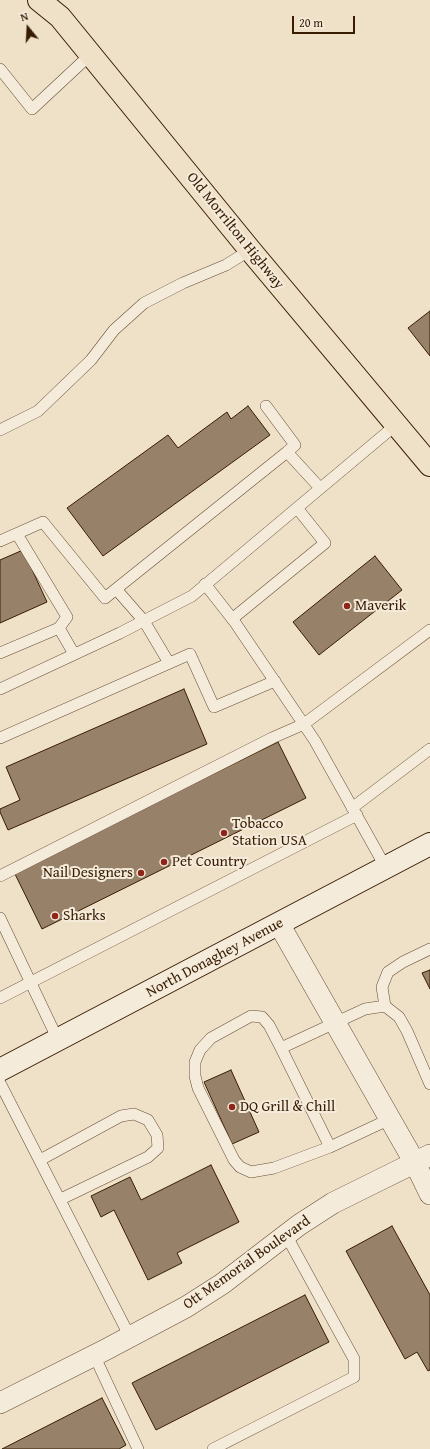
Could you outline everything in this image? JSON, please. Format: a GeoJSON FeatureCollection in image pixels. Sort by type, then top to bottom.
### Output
{"type":"FeatureCollection","features":[{"type":"Feature","properties":{"kind":"main road","name":"Old Morrilton Highway"},"geometry":{"type":"LineString","coordinates":[[39,0],[60,17],[250,250],[430,465]]}},
{"type":"Feature","properties":{"kind":"street","name":"North Donaghey Avenue"},"geometry":{"type":"LineString","coordinates":[[0,1070],[430,844]]}},
{"type":"Feature","properties":{"kind":"street"},"geometry":{"type":"LineString","coordinates":[[279,924],[390,1119],[422,1159],[430,1194]]}},
{"type":"Feature","properties":{"kind":"street","name":"Ott Memorial Boulevard"},"geometry":{"type":"LineString","coordinates":[[0,1403],[186,1307],[222,1284],[286,1235],[333,1202],[422,1159]]}},
{"type":"Feature","properties":{"kind":"lane"},"geometry":{"type":"LineString","coordinates":[[0,69],[32,109],[91,54]]}},
{"type":"Feature","properties":{"kind":"lane"},"geometry":{"type":"LineString","coordinates":[[0,430],[38,411],[91,360],[114,330],[144,303],[183,283],[226,265],[250,250]]}},
{"type":"Feature","properties":{"kind":"lane"},"geometry":{"type":"LineString","coordinates":[[0,541],[43,522],[106,598],[295,445],[266,406]]}},
{"type":"Feature","properties":{"kind":"lane"},"geometry":{"type":"LineString","coordinates":[[0,689],[144,621],[192,596],[397,424]]}},
{"type":"Feature","properties":{"kind":"lane"},"geometry":{"type":"LineString","coordinates":[[287,452],[320,488]]}},
{"type":"Feature","properties":{"kind":"lane"},"geometry":{"type":"LineString","coordinates":[[232,619],[325,543],[297,508]]}},
{"type":"Feature","properties":{"kind":"lane"},"geometry":{"type":"LineString","coordinates":[[0,653],[59,628],[67,617],[17,534]]}},
{"type":"Feature","properties":{"kind":"lane"},"geometry":{"type":"LineString","coordinates":[[205,584],[232,619],[315,741],[386,868]]}},
{"type":"Feature","properties":{"kind":"lane"},"geometry":{"type":"LineString","coordinates":[[116,589],[144,621],[169,663]]}},
{"type":"Feature","properties":{"kind":"lane"},"geometry":{"type":"LineString","coordinates":[[59,628],[74,654]]}},
{"type":"Feature","properties":{"kind":"lane"},"geometry":{"type":"LineString","coordinates":[[0,876],[272,738],[304,724],[430,630]]}},
{"type":"Feature","properties":{"kind":"lane"},"geometry":{"type":"LineString","coordinates":[[0,738],[190,654],[214,707],[275,681]]}},
{"type":"Feature","properties":{"kind":"lane"},"geometry":{"type":"LineString","coordinates":[[0,998],[355,812],[430,750]]}},
{"type":"Feature","properties":{"kind":"lane"},"geometry":{"type":"LineString","coordinates":[[0,918],[58,1040]]}},
{"type":"Feature","properties":{"kind":"lane"},"geometry":{"type":"LineString","coordinates":[[430,949],[403,962],[388,972],[382,987],[385,1006],[399,1017],[402,1022],[430,1084]]}},
{"type":"Feature","properties":{"kind":"lane"},"geometry":{"type":"LineString","coordinates":[[281,1048],[365,1009],[385,1006]]}},
{"type":"Feature","properties":{"kind":"lane"},"geometry":{"type":"LineString","coordinates":[[330,1147],[269,1025],[262,1017],[251,1016],[211,1038],[200,1050],[195,1062],[195,1076],[198,1088],[234,1160],[240,1167],[251,1172],[274,1168],[330,1147],[390,1119]]}},
{"type":"Feature","properties":{"kind":"lane"},"geometry":{"type":"LineString","coordinates":[[0,1083],[130,1337]]}},
{"type":"Feature","properties":{"kind":"lane"},"geometry":{"type":"LineString","coordinates":[[40,1160],[121,1116],[134,1114],[148,1120],[157,1135],[158,1148],[148,1157],[60,1199]]}},
{"type":"Feature","properties":{"kind":"lane"},"geometry":{"type":"LineString","coordinates":[[213,1449],[354,1377],[354,1359],[286,1235]]}},
{"type":"Feature","properties":{"kind":"lane"},"geometry":{"type":"LineString","coordinates":[[94,1355],[138,1449]]}},
{"type":"Feature","properties":{"kind":"building"},"geometry":{"type":"Polygon","coordinates":[[[430,311],[430,356],[408,328],[430,311]]]}},
{"type":"Feature","properties":{"kind":"building"},"geometry":{"type":"Polygon","coordinates":[[[248,406],[270,435],[103,556],[67,508],[168,435],[178,448],[227,412],[231,419],[248,406]]]}},
{"type":"Feature","properties":{"kind":"building"},"geometry":{"type":"Polygon","coordinates":[[[23,550],[47,602],[0,623],[0,560],[23,550]]]}},
{"type":"Feature","properties":{"kind":"building","name":"Maverik"},"geometry":{"type":"Polygon","coordinates":[[[375,556],[402,590],[319,655],[293,622],[375,556]]]}},
{"type":"Feature","properties":{"kind":"building"},"geometry":{"type":"Polygon","coordinates":[[[184,689],[207,744],[8,830],[0,809],[20,800],[6,767],[184,689]]]}},
{"type":"Feature","properties":{"kind":"building"},"geometry":{"type":"Polygon","coordinates":[[[278,742],[306,798],[42,929],[14,872],[278,742]]]}},
{"type":"Feature","properties":{"kind":"building"},"geometry":{"type":"Polygon","coordinates":[[[430,970],[430,989],[422,973],[430,970]]]}},
{"type":"Feature","properties":{"kind":"building","name":"DQ Grill & Chill"},"geometry":{"type":"Polygon","coordinates":[[[231,1070],[259,1132],[232,1144],[204,1082],[231,1070]]]}},
{"type":"Feature","properties":{"kind":"building"},"geometry":{"type":"Polygon","coordinates":[[[211,1165],[239,1222],[177,1253],[182,1263],[148,1280],[114,1210],[101,1217],[91,1196],[130,1177],[141,1200],[211,1165]]]}},
{"type":"Feature","properties":{"kind":"building"},"geometry":{"type":"Polygon","coordinates":[[[392,1226],[430,1295],[430,1370],[428,1371],[417,1352],[405,1359],[346,1251],[392,1226]]]}},
{"type":"Feature","properties":{"kind":"building"},"geometry":{"type":"Polygon","coordinates":[[[305,1295],[329,1342],[156,1430],[132,1383],[305,1295]]]}},
{"type":"Feature","properties":{"kind":"building"},"geometry":{"type":"Polygon","coordinates":[[[102,1398],[126,1445],[119,1449],[2,1449],[102,1398]]]}},
{"type":"Feature","properties":{"kind":"place","name":"Maverik"},"geometry":{"type":"Point","coordinates":[347,606]}},
{"type":"Feature","properties":{"kind":"place","name":"Tobacco Station USA"},"geometry":{"type":"Point","coordinates":[224,833]}},
{"type":"Feature","properties":{"kind":"place","name":"Pet Country"},"geometry":{"type":"Point","coordinates":[164,862]}},
{"type":"Feature","properties":{"kind":"place","name":"Nail Designers"},"geometry":{"type":"Point","coordinates":[141,873]}},
{"type":"Feature","properties":{"kind":"place","name":"Sharks"},"geometry":{"type":"Point","coordinates":[55,916]}},
{"type":"Feature","properties":{"kind":"place","name":"DQ Grill & Chill"},"geometry":{"type":"Point","coordinates":[232,1107]}}]}
